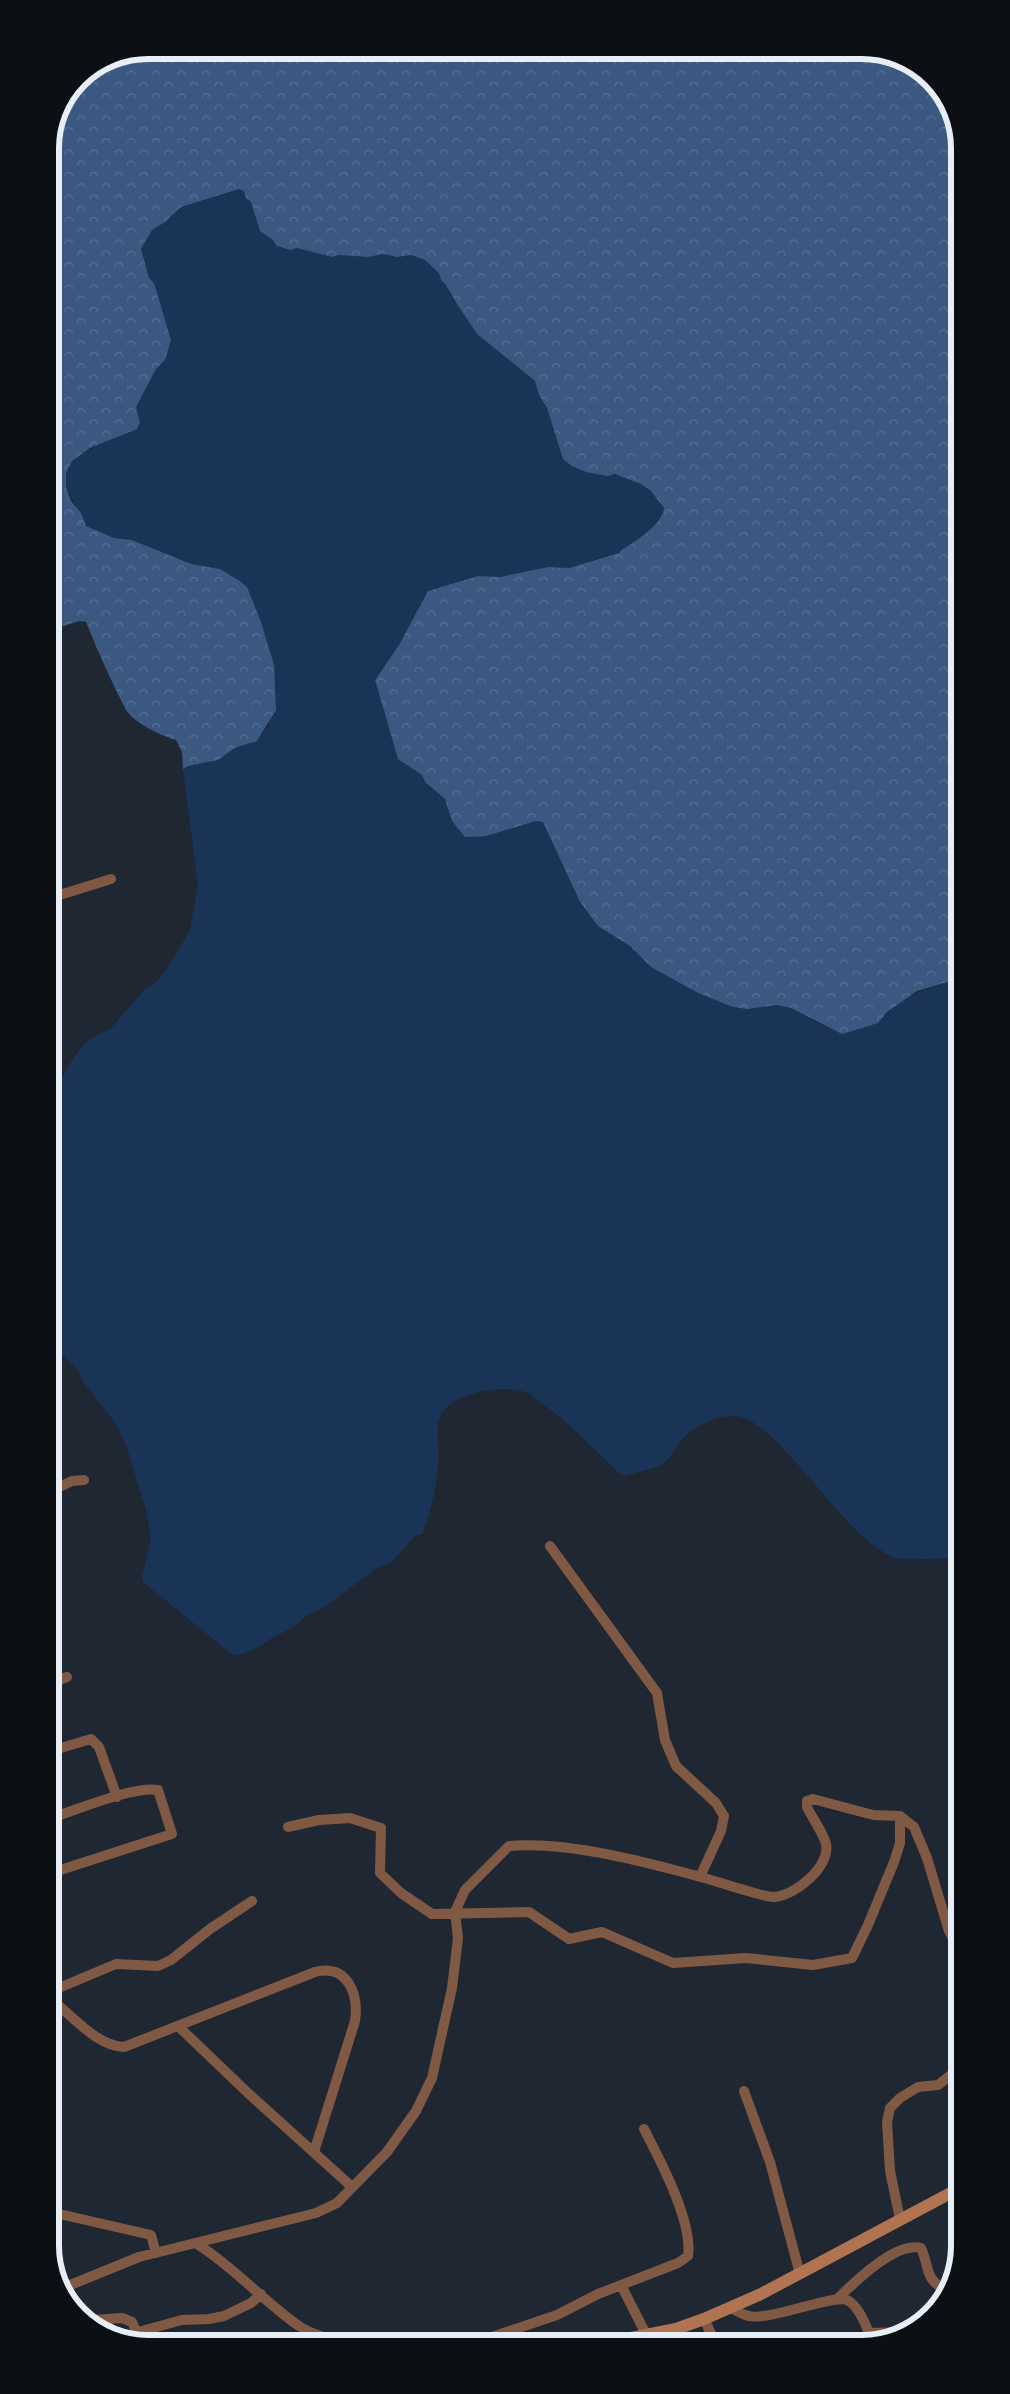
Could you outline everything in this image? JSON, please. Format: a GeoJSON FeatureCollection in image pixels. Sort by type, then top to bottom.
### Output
{"type":"FeatureCollection","features":[{"type":"Feature","properties":{"kind":"main road"},"geometry":{"type":"LineString","coordinates":[[657,2335],[731,2308],[800,2274],[951,2193]]}},
{"type":"Feature","properties":{"kind":"street"},"geometry":{"type":"LineString","coordinates":[[59,893],[63,894],[111,880]]}},
{"type":"Feature","properties":{"kind":"street"},"geometry":{"type":"LineString","coordinates":[[59,1487],[72,1481],[84,1480]]}},
{"type":"Feature","properties":{"kind":"street"},"geometry":{"type":"LineString","coordinates":[[550,1546],[657,1693],[665,1740],[676,1766],[716,1803],[724,1816],[721,1831],[700,1877]]}},
{"type":"Feature","properties":{"kind":"street"},"geometry":{"type":"LineString","coordinates":[[59,1680],[67,1678]]}},
{"type":"Feature","properties":{"kind":"street"},"geometry":{"type":"LineString","coordinates":[[59,1749],[91,1739],[99,1747],[118,1797]]}},
{"type":"Feature","properties":{"kind":"street"},"geometry":{"type":"LineString","coordinates":[[59,1815],[118,1797],[151,1789],[158,1790],[172,1834],[59,1870]]}},
{"type":"Feature","properties":{"kind":"street"},"geometry":{"type":"LineString","coordinates":[[69,2286],[156,2253],[316,2213],[337,2203],[351,2186],[387,2152],[416,2111],[432,2078],[452,1988],[458,1938],[455,1912],[465,1890],[509,1846],[549,1846],[626,1859],[774,1897],[802,1887],[822,1863],[826,1854],[826,1844],[807,1807],[807,1801],[813,1799],[873,1815],[900,1816],[914,1827],[929,1865],[951,1934]]}},
{"type":"Feature","properties":{"kind":"street"},"geometry":{"type":"LineString","coordinates":[[288,1827],[319,1820],[350,1818],[381,1828],[380,1874],[401,1893],[432,1914],[452,1914],[455,1912],[529,1912],[569,1939],[602,1932],[673,1962],[746,1958],[813,1965],[852,1958],[894,1862],[900,1843],[900,1816]]}},
{"type":"Feature","properties":{"kind":"street"},"geometry":{"type":"LineString","coordinates":[[59,1988],[116,1964],[158,1966],[171,1960],[210,1928],[252,1901]]}},
{"type":"Feature","properties":{"kind":"street"},"geometry":{"type":"LineString","coordinates":[[59,2006],[101,2040],[113,2046],[124,2047],[315,1972],[332,1969],[339,1973],[345,1979],[354,1997],[357,2010],[356,2021],[314,2152]]}},
{"type":"Feature","properties":{"kind":"street"},"geometry":{"type":"LineString","coordinates":[[179,2026],[248,2094],[351,2186]]}},
{"type":"Feature","properties":{"kind":"street"},"geometry":{"type":"LineString","coordinates":[[900,2219],[890,2172],[887,2122],[890,2108],[900,2098],[918,2087],[938,2085],[951,2075]]}},
{"type":"Feature","properties":{"kind":"street"},"geometry":{"type":"LineString","coordinates":[[744,2090],[770,2162],[800,2274]]}},
{"type":"Feature","properties":{"kind":"street"},"geometry":{"type":"LineString","coordinates":[[498,2335],[557,2315],[598,2294],[678,2263],[688,2256],[690,2244],[674,2192],[644,2129]]}},
{"type":"Feature","properties":{"kind":"street"},"geometry":{"type":"LineString","coordinates":[[59,2214],[151,2236],[156,2253]]}},
{"type":"Feature","properties":{"kind":"street"},"geometry":{"type":"LineString","coordinates":[[197,2244],[216,2256],[300,2327],[318,2335]]}},
{"type":"Feature","properties":{"kind":"street"},"geometry":{"type":"LineString","coordinates":[[837,2299],[861,2276],[904,2248],[913,2246],[921,2248],[927,2272],[933,2284],[940,2288]]}},
{"type":"Feature","properties":{"kind":"street"},"geometry":{"type":"LineString","coordinates":[[621,2285],[646,2335]]}},
{"type":"Feature","properties":{"kind":"street"},"geometry":{"type":"LineString","coordinates":[[98,2320],[127,2319],[132,2322],[138,2332],[182,2320],[209,2319],[224,2316],[251,2303],[261,2294]]}},
{"type":"Feature","properties":{"kind":"street"},"geometry":{"type":"LineString","coordinates":[[731,2308],[750,2316],[802,2308],[837,2299],[847,2300],[856,2307],[869,2334]]}},
{"type":"Feature","properties":{"kind":"street"},"geometry":{"type":"LineString","coordinates":[[704,2319],[712,2335]]}},
{"type":"Feature","properties":{"kind":"shaded area"},"geometry":{"type":"Polygon","coordinates":[[[239,189],[244,191],[246,198],[251,202],[260,231],[273,240],[277,246],[290,250],[297,248],[332,257],[339,255],[368,257],[383,254],[397,257],[411,255],[425,260],[439,273],[441,280],[477,334],[535,381],[539,395],[547,408],[563,459],[608,476],[619,475],[637,481],[652,491],[664,507],[655,525],[619,553],[568,568],[548,567],[500,577],[478,576],[428,591],[399,645],[375,680],[398,759],[422,775],[425,782],[445,799],[452,821],[486,836],[537,821],[543,822],[580,902],[598,926],[630,946],[651,967],[698,993],[733,1007],[754,1008],[777,1005],[791,1008],[823,1026],[830,1027],[878,1023],[895,1006],[914,994],[951,981],[951,1558],[897,1558],[872,1544],[851,1525],[788,1454],[768,1434],[750,1421],[733,1416],[718,1418],[704,1423],[685,1437],[661,1465],[625,1476],[618,1472],[564,1420],[528,1393],[507,1389],[468,1395],[456,1400],[441,1415],[438,1427],[435,1491],[422,1534],[415,1536],[391,1563],[377,1568],[323,1608],[309,1614],[292,1628],[253,1650],[234,1656],[143,1582],[142,1576],[151,1539],[146,1510],[126,1445],[116,1424],[84,1383],[78,1370],[59,1352],[59,1083],[75,1055],[85,1044],[93,1037],[111,1028],[145,989],[152,986],[167,969],[190,930],[198,886],[183,769],[188,766],[218,760],[235,748],[257,741],[269,725],[252,601],[247,587],[220,569],[191,564],[132,540],[114,538],[86,526],[66,487],[66,473],[77,456],[116,436],[130,432],[140,422],[136,407],[156,369],[165,360],[141,249],[152,230],[165,222],[181,207],[239,189]]]}},
{"type":"Feature","properties":{"kind":"green space"},"geometry":{"type":"Polygon","coordinates":[[[148,59],[868,59],[885,62],[907,71],[925,85],[936,98],[947,119],[951,148],[951,981],[917,991],[887,1012],[878,1023],[842,1034],[791,1008],[777,1005],[747,1009],[733,1007],[698,993],[651,967],[630,946],[598,926],[580,902],[543,822],[536,821],[486,836],[465,837],[452,821],[445,799],[425,782],[422,775],[398,759],[375,680],[399,645],[428,591],[478,576],[500,577],[548,567],[569,568],[619,553],[655,525],[664,508],[651,491],[641,484],[615,474],[608,476],[586,472],[572,466],[563,459],[547,408],[539,395],[535,381],[477,334],[441,280],[439,273],[425,260],[411,255],[397,257],[383,254],[368,257],[339,255],[332,257],[297,248],[290,250],[277,246],[273,240],[260,231],[251,202],[246,198],[244,191],[239,189],[181,207],[165,222],[152,230],[141,249],[149,278],[154,283],[171,340],[165,360],[156,369],[136,407],[140,422],[137,429],[90,448],[72,461],[66,473],[66,487],[71,501],[81,513],[86,526],[114,538],[132,540],[191,564],[220,569],[247,587],[261,622],[274,665],[276,710],[257,741],[235,748],[218,760],[188,766],[183,769],[182,752],[176,740],[156,732],[135,720],[126,710],[86,622],[79,621],[59,627],[59,142],[63,119],[71,103],[85,85],[98,74],[119,63],[148,59]]]}}]}
